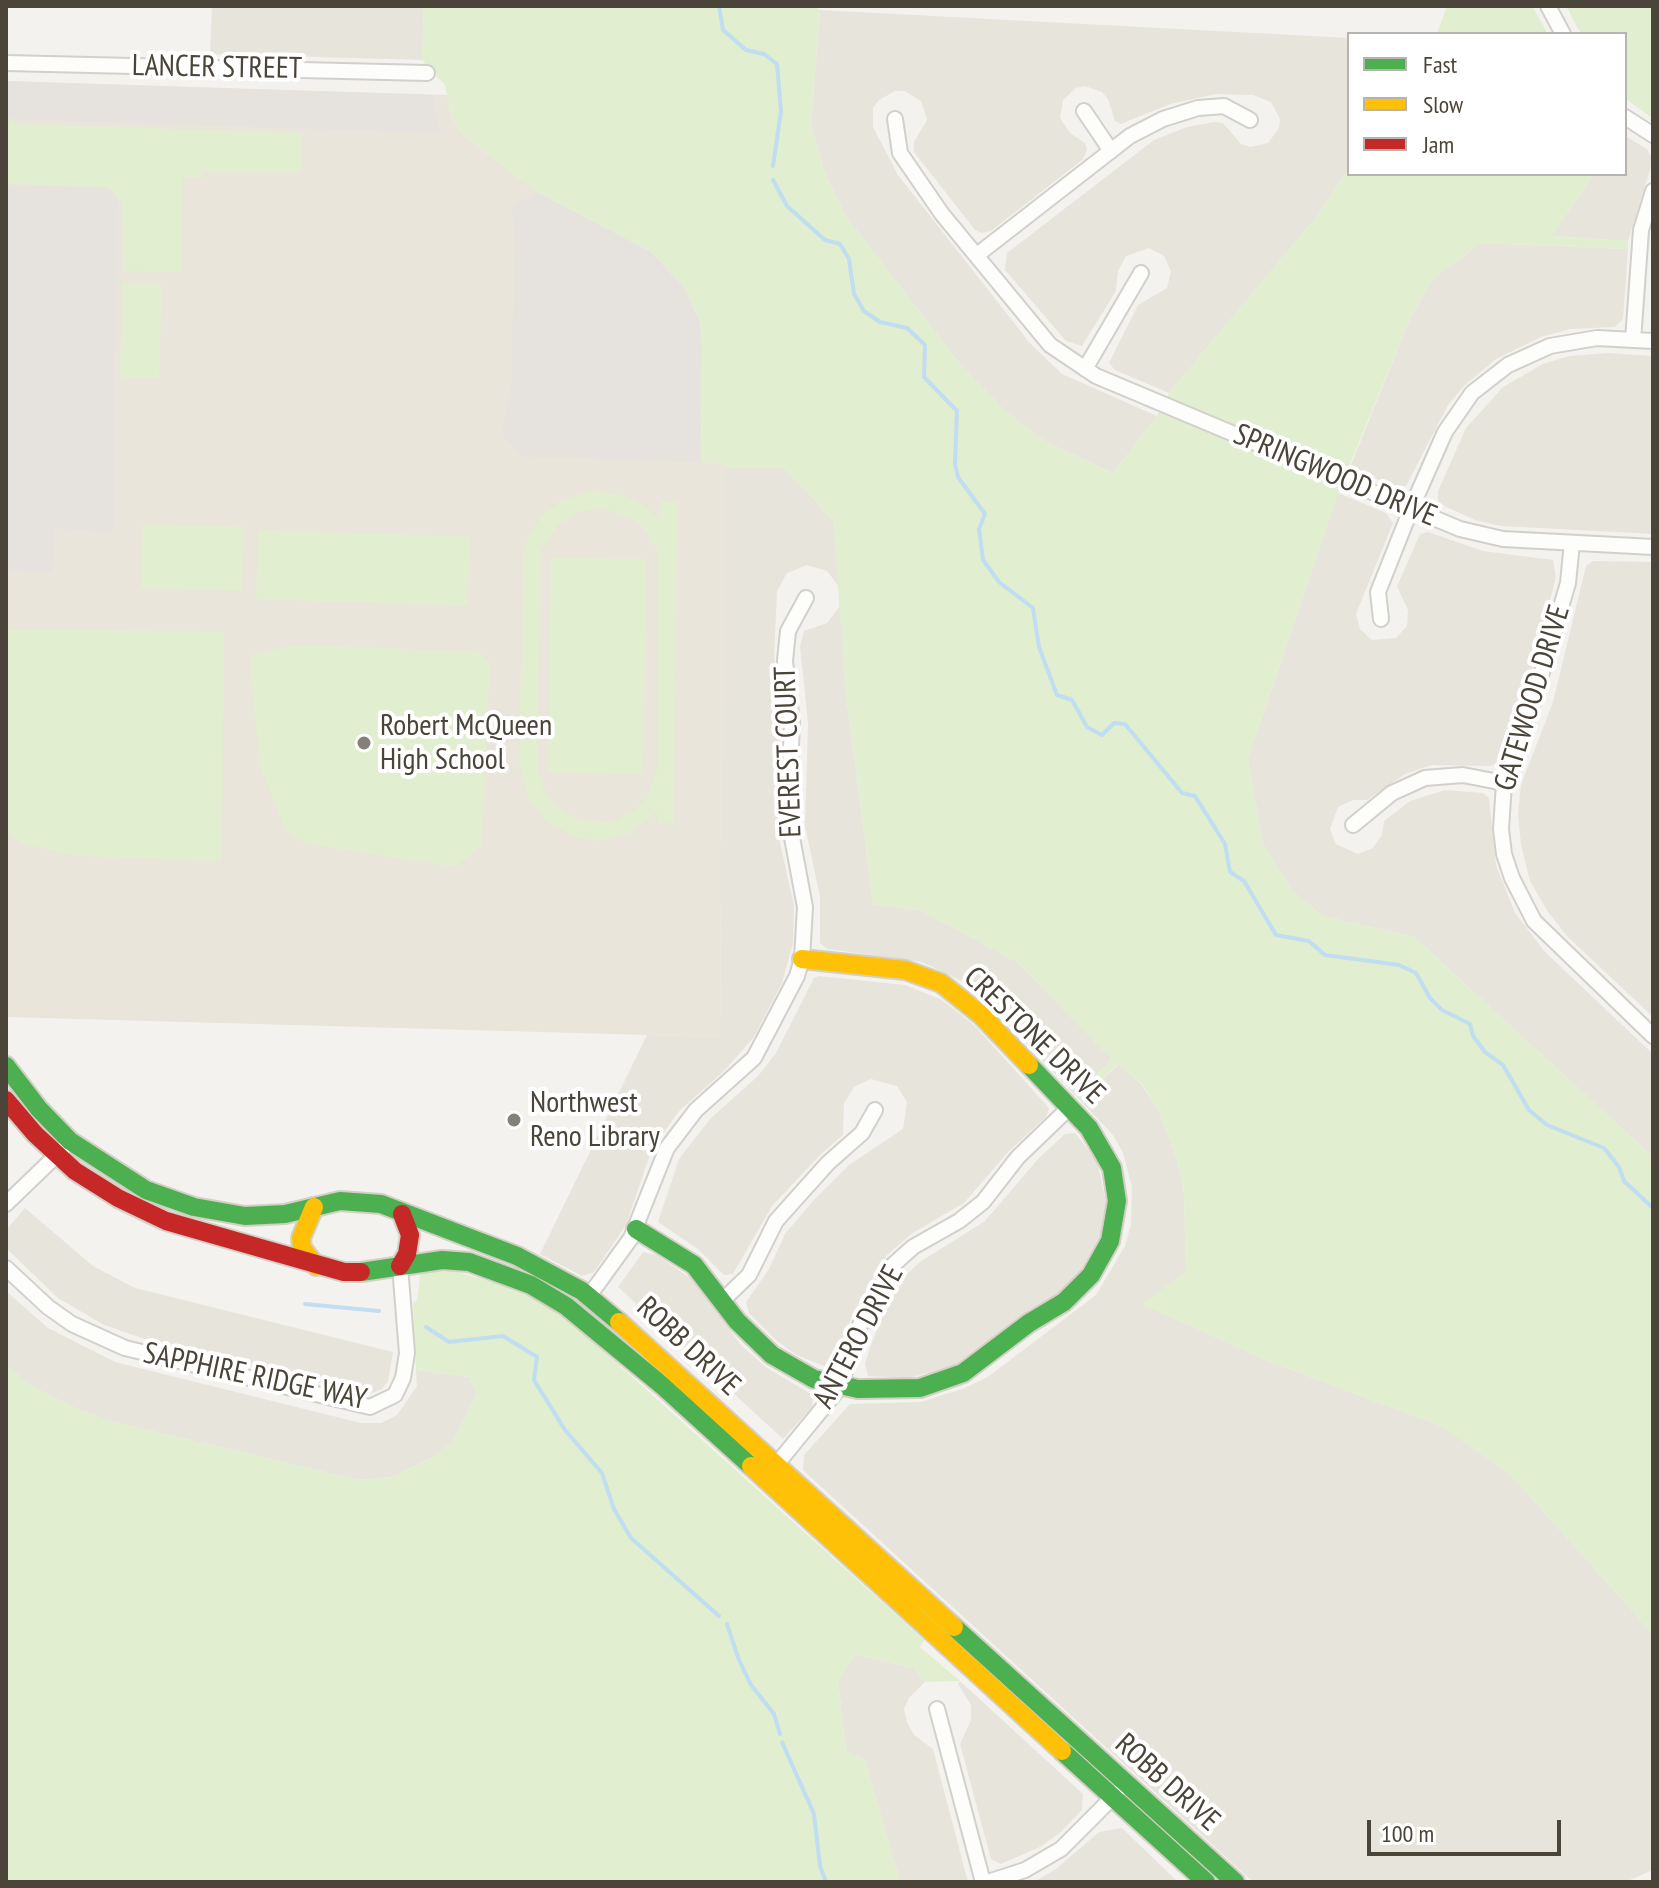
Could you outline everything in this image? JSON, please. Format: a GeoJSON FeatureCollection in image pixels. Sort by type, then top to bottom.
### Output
{"type":"FeatureCollection","features":[{"type":"Feature","properties":{"kind":"street"},"geometry":{"type":"LineString","coordinates":[[1548,6],[1562,32]]}},
{"type":"Feature","properties":{"kind":"street","name":"LANCER STREET"},"geometry":{"type":"LineString","coordinates":[[6,63],[427,73]]}},
{"type":"Feature","properties":{"kind":"street"},"geometry":{"type":"LineString","coordinates":[[977,255],[1111,151],[1163,119],[1198,108],[1224,106],[1250,120]]}},
{"type":"Feature","properties":{"kind":"street"},"geometry":{"type":"LineString","coordinates":[[1084,111],[1111,151]]}},
{"type":"Feature","properties":{"kind":"street"},"geometry":{"type":"LineString","coordinates":[[1627,118],[1653,135]]}},
{"type":"Feature","properties":{"kind":"street","name":"SPRINGWOOD DRIVE"},"geometry":{"type":"LineString","coordinates":[[895,119],[895,137],[909,170],[1039,333],[1050,345],[1085,369],[1411,509],[1482,535],[1653,547]]}},
{"type":"Feature","properties":{"kind":"street"},"geometry":{"type":"LineString","coordinates":[[1633,340],[1641,230],[1653,191]]}},
{"type":"Feature","properties":{"kind":"street"},"geometry":{"type":"LineString","coordinates":[[1085,369],[1141,273]]}},
{"type":"Feature","properties":{"kind":"street"},"geometry":{"type":"LineString","coordinates":[[1381,619],[1378,592],[1445,432],[1458,411],[1490,377],[1529,353],[1550,346],[1597,338],[1653,341]]}},
{"type":"Feature","properties":{"kind":"street","name":"GATEWOOD DRIVE"},"geometry":{"type":"LineString","coordinates":[[1572,543],[1568,583],[1533,703],[1504,783],[1501,817],[1504,854],[1522,901],[1553,942],[1653,1036]]}},
{"type":"Feature","properties":{"kind":"street","name":"EVEREST COURT"},"geometry":{"type":"LineString","coordinates":[[589,1296],[636,1229],[667,1148],[696,1110],[745,1068],[764,1044],[788,999],[802,959],[805,907],[788,816],[792,723],[785,661],[788,631],[806,598]]}},
{"type":"Feature","properties":{"kind":"street"},"geometry":{"type":"LineString","coordinates":[[1353,825],[1392,793],[1425,778],[1463,775],[1504,783]]}},
{"type":"Feature","properties":{"kind":"street","name":"CRESTONE DRIVE"},"geometry":{"type":"LineString","coordinates":[[636,1229],[694,1265],[737,1321],[772,1355],[814,1379],[840,1387],[920,1388],[963,1373],[1029,1323],[1064,1302],[1085,1282],[1100,1260],[1114,1227],[1116,1184],[1101,1145],[981,1015],[941,983],[905,970],[802,959]]}},
{"type":"Feature","properties":{"kind":"street","name":"ROBB DRIVE"},"geometry":{"type":"LineString","coordinates":[[6,1066],[39,1109],[70,1141],[125,1180],[194,1207],[245,1216],[285,1214],[358,1201],[381,1204],[517,1256],[589,1296],[769,1473],[1112,1799],[1206,1882]]}},
{"type":"Feature","properties":{"kind":"street","name":"ROBB DRIVE"},"geometry":{"type":"LineString","coordinates":[[6,1100],[57,1155],[108,1192],[166,1221],[265,1247],[316,1266],[357,1272],[442,1260],[469,1262],[509,1275],[547,1294],[596,1329],[769,1473],[1235,1882]]}},
{"type":"Feature","properties":{"kind":"street","name":"ANTERO DRIVE"},"geometry":{"type":"LineString","coordinates":[[769,1473],[840,1387],[862,1319],[893,1265],[913,1247],[959,1221],[983,1202],[1018,1157],[1069,1108]]}},
{"type":"Feature","properties":{"kind":"street"},"geometry":{"type":"LineString","coordinates":[[723,1300],[749,1275],[776,1221],[828,1163],[862,1133],[875,1110]]}},
{"type":"Feature","properties":{"kind":"street"},"geometry":{"type":"LineString","coordinates":[[6,1204],[70,1141]]}},
{"type":"Feature","properties":{"kind":"street"},"geometry":{"type":"LineString","coordinates":[[314,1207],[301,1238],[302,1248],[316,1266]]}},
{"type":"Feature","properties":{"kind":"street"},"geometry":{"type":"LineString","coordinates":[[400,1266],[407,1254],[410,1235],[402,1214]]}},
{"type":"Feature","properties":{"kind":"street","name":"SAPPHIRE RIDGE WAY"},"geometry":{"type":"LineString","coordinates":[[6,1268],[60,1315],[125,1348],[370,1407],[395,1395],[403,1378],[407,1353],[400,1266]]}},
{"type":"Feature","properties":{"kind":"street"},"geometry":{"type":"LineString","coordinates":[[937,1709],[986,1882],[1025,1870],[1061,1849],[1125,1783]]}},
{"type":"Feature","properties":{"kind":"shaded area"},"geometry":{"type":"Polygon","coordinates":[[[212,6],[424,6],[422,60],[210,54],[212,6]]]}},
{"type":"Feature","properties":{"kind":"shaded area"},"geometry":{"type":"Polygon","coordinates":[[[820,10],[1347,38],[1347,172],[1318,215],[1169,393],[1115,370],[1109,363],[1138,305],[1167,288],[1171,271],[1164,256],[1149,248],[1126,256],[1118,271],[1116,291],[1082,346],[1066,341],[1005,270],[1007,253],[1154,140],[1187,127],[1214,122],[1223,123],[1241,144],[1250,147],[1268,143],[1279,128],[1280,119],[1271,102],[1253,95],[1216,94],[1170,104],[1121,124],[1115,121],[1108,99],[1102,92],[1085,86],[1076,88],[1063,100],[1060,118],[1070,133],[1085,143],[1087,150],[1082,160],[991,231],[982,233],[975,230],[914,152],[914,142],[927,120],[921,101],[905,91],[895,91],[879,100],[873,108],[873,127],[898,175],[1029,342],[1062,374],[1157,416],[1113,473],[1044,441],[1004,410],[960,364],[845,215],[824,171],[811,124],[820,10]]]}},
{"type":"Feature","properties":{"kind":"shaded area","name":"Robert McQueen High School"},"geometry":{"type":"Polygon","coordinates":[[[6,81],[447,95],[451,116],[463,135],[537,192],[702,462],[724,463],[720,1037],[6,1017],[6,81]]]}},
{"type":"Feature","properties":{"kind":"shaded area"},"geometry":{"type":"Polygon","coordinates":[[[6,81],[432,95],[440,133],[6,119],[6,81]]]}},
{"type":"Feature","properties":{"kind":"shaded area"},"geometry":{"type":"Polygon","coordinates":[[[1627,137],[1647,149],[1653,160],[1628,241],[1551,236],[1593,176],[1627,176],[1627,137]]]}},
{"type":"Feature","properties":{"kind":"shaded area"},"geometry":{"type":"Polygon","coordinates":[[[6,185],[107,187],[117,198],[113,533],[55,528],[52,572],[6,571],[6,185]]]}},
{"type":"Feature","properties":{"kind":"shaded area"},"geometry":{"type":"Polygon","coordinates":[[[537,192],[650,251],[684,287],[700,323],[702,342],[701,462],[522,457],[502,434],[511,384],[515,234],[511,207],[537,192]]]}},
{"type":"Feature","properties":{"kind":"shaded area"},"geometry":{"type":"Polygon","coordinates":[[[1481,243],[1628,249],[1623,319],[1615,327],[1570,329],[1541,337],[1496,359],[1464,386],[1448,405],[1406,486],[1392,486],[1350,467],[1412,314],[1434,278],[1481,243]]]}},
{"type":"Feature","properties":{"kind":"shaded area"},"geometry":{"type":"Polygon","coordinates":[[[1609,353],[1653,356],[1653,534],[1501,526],[1475,520],[1438,503],[1438,491],[1466,428],[1503,387],[1543,364],[1569,356],[1609,353]]]}},
{"type":"Feature","properties":{"kind":"shaded area"},"geometry":{"type":"Polygon","coordinates":[[[723,468],[784,468],[833,520],[840,588],[827,571],[807,565],[787,573],[777,591],[774,657],[782,717],[777,813],[779,838],[794,906],[793,943],[782,983],[754,1037],[723,1072],[680,1110],[664,1132],[649,1157],[626,1225],[594,1272],[582,1276],[540,1254],[647,1035],[720,1037],[723,468]]]}},
{"type":"Feature","properties":{"kind":"shaded area"},"geometry":{"type":"Polygon","coordinates":[[[1338,493],[1386,513],[1393,523],[1356,614],[1360,629],[1372,640],[1396,638],[1407,626],[1408,610],[1397,586],[1420,534],[1428,532],[1483,551],[1553,560],[1556,577],[1525,697],[1496,763],[1492,766],[1432,765],[1405,774],[1367,800],[1353,800],[1338,807],[1330,829],[1336,844],[1358,854],[1373,848],[1382,835],[1384,821],[1410,801],[1445,790],[1483,793],[1489,798],[1496,865],[1515,913],[1545,952],[1653,1054],[1653,1157],[1414,937],[1323,916],[1292,891],[1263,844],[1248,759],[1338,493]]]}},
{"type":"Feature","properties":{"kind":"shaded area"},"geometry":{"type":"Polygon","coordinates":[[[1593,561],[1653,562],[1653,1017],[1568,937],[1548,912],[1530,881],[1521,845],[1518,814],[1521,785],[1553,702],[1586,566],[1593,561]]]}},
{"type":"Feature","properties":{"kind":"shaded area"},"geometry":{"type":"Polygon","coordinates":[[[840,606],[845,685],[873,904],[920,910],[1017,962],[1112,1059],[1075,1095],[983,998],[962,981],[922,962],[827,949],[820,943],[820,896],[805,826],[808,723],[800,646],[804,631],[827,623],[840,606]]]}},
{"type":"Feature","properties":{"kind":"shaded area"},"geometry":{"type":"Polygon","coordinates":[[[814,978],[905,985],[942,1000],[974,1025],[1049,1108],[1046,1117],[1009,1151],[964,1203],[911,1234],[887,1255],[852,1315],[838,1360],[832,1369],[796,1355],[776,1340],[749,1313],[746,1302],[769,1269],[785,1234],[812,1202],[849,1165],[903,1129],[907,1102],[897,1086],[871,1079],[854,1087],[844,1103],[843,1135],[772,1206],[733,1274],[724,1275],[698,1249],[658,1222],[679,1159],[710,1119],[758,1076],[776,1053],[814,978]]]}},
{"type":"Feature","properties":{"kind":"shaded area"},"geometry":{"type":"Polygon","coordinates":[[[1119,1064],[1142,1085],[1159,1112],[1177,1159],[1184,1193],[1186,1273],[1142,1304],[1268,1361],[1441,1426],[1508,1472],[1653,1634],[1653,1870],[1625,1882],[1253,1882],[803,1470],[804,1455],[850,1404],[921,1402],[965,1388],[989,1376],[1096,1295],[1125,1246],[1131,1224],[1132,1187],[1123,1153],[1113,1135],[1080,1100],[1119,1064]]]}},
{"type":"Feature","properties":{"kind":"shaded area"},"geometry":{"type":"Polygon","coordinates":[[[1075,1133],[1097,1161],[1106,1202],[1100,1237],[1082,1269],[1057,1294],[1027,1311],[972,1355],[950,1367],[909,1378],[868,1376],[865,1364],[883,1313],[906,1275],[920,1262],[985,1221],[1039,1158],[1065,1134],[1075,1133]]]}},
{"type":"Feature","properties":{"kind":"shaded area"},"geometry":{"type":"Polygon","coordinates":[[[25,1208],[93,1266],[135,1288],[393,1352],[388,1381],[382,1389],[369,1394],[165,1346],[104,1325],[58,1298],[6,1248],[6,1230],[25,1208]]]}},
{"type":"Feature","properties":{"kind":"shaded area"},"geometry":{"type":"Polygon","coordinates":[[[643,1252],[657,1255],[690,1278],[742,1346],[767,1368],[813,1395],[812,1407],[783,1439],[618,1287],[643,1252]]]}},
{"type":"Feature","properties":{"kind":"shaded area"},"geometry":{"type":"Polygon","coordinates":[[[6,1291],[48,1328],[115,1362],[361,1423],[381,1423],[397,1415],[417,1386],[416,1370],[469,1377],[477,1393],[452,1443],[431,1458],[393,1477],[359,1480],[114,1422],[79,1410],[33,1387],[6,1366],[6,1291]]]}},
{"type":"Feature","properties":{"kind":"shaded area"},"geometry":{"type":"Polygon","coordinates":[[[854,1654],[913,1668],[925,1682],[909,1698],[904,1709],[914,1735],[933,1749],[968,1882],[900,1882],[865,1760],[846,1750],[838,1682],[854,1654]]]}},
{"type":"Feature","properties":{"kind":"shaded area"},"geometry":{"type":"Polygon","coordinates":[[[960,1681],[1083,1794],[1082,1810],[1061,1832],[1040,1847],[1001,1864],[991,1859],[960,1744],[971,1720],[971,1705],[958,1684],[960,1681]]]}},
{"type":"Feature","properties":{"kind":"shaded area"},"geometry":{"type":"Polygon","coordinates":[[[1122,1828],[1178,1882],[1034,1882],[1056,1869],[1099,1832],[1122,1828]]]}},
{"type":"Feature","properties":{"kind":"green space"},"geometry":{"type":"Polygon","coordinates":[[[424,6],[813,6],[820,10],[811,124],[824,171],[845,215],[960,364],[1004,410],[1044,441],[1113,473],[1157,416],[1169,393],[1318,215],[1347,172],[1347,176],[1593,176],[1552,236],[1628,241],[1628,249],[1481,243],[1434,278],[1412,314],[1338,493],[1248,759],[1263,844],[1292,891],[1323,916],[1414,937],[1653,1157],[1653,1634],[1508,1472],[1441,1426],[1268,1361],[1141,1304],[1186,1273],[1184,1193],[1177,1159],[1159,1112],[1143,1085],[1118,1064],[1080,1100],[1075,1095],[1112,1059],[1017,962],[920,910],[873,904],[845,685],[833,520],[784,468],[723,468],[723,463],[701,462],[702,342],[700,323],[684,287],[650,251],[537,192],[463,135],[451,116],[445,85],[422,60],[424,6]]]}},
{"type":"Feature","properties":{"kind":"green space"},"geometry":{"type":"Polygon","coordinates":[[[1447,6],[1532,6],[1547,32],[1438,32],[1447,6]]]}},
{"type":"Feature","properties":{"kind":"green space"},"geometry":{"type":"Polygon","coordinates":[[[1566,6],[1653,6],[1653,119],[1627,100],[1627,32],[1580,32],[1566,6]]]}},
{"type":"Feature","properties":{"kind":"green space"},"geometry":{"type":"Polygon","coordinates":[[[14,119],[15,124],[302,133],[302,172],[203,172],[203,178],[183,178],[181,272],[123,271],[122,200],[112,189],[6,183],[6,123],[14,119]]]}},
{"type":"Feature","properties":{"kind":"green space"},"geometry":{"type":"Polygon","coordinates":[[[122,283],[162,284],[159,378],[120,377],[122,283]]]}},
{"type":"Feature","properties":{"kind":"green space"},"geometry":{"type":"Polygon","coordinates":[[[594,491],[626,496],[645,506],[660,520],[661,501],[677,502],[674,823],[658,823],[657,812],[632,832],[600,841],[578,838],[548,823],[528,797],[519,765],[523,553],[530,532],[544,514],[562,500],[594,491]],[[600,508],[578,512],[559,524],[541,551],[537,766],[542,785],[552,803],[577,819],[598,823],[617,820],[635,810],[648,796],[658,768],[657,551],[647,532],[631,517],[600,508]]]}},
{"type":"Feature","properties":{"kind":"green space"},"geometry":{"type":"Polygon","coordinates":[[[143,524],[244,527],[242,591],[141,588],[143,524]]]}},
{"type":"Feature","properties":{"kind":"green space"},"geometry":{"type":"Polygon","coordinates":[[[258,530],[470,537],[467,606],[256,599],[258,530]]]}},
{"type":"Feature","properties":{"kind":"green space"},"geometry":{"type":"Polygon","coordinates":[[[551,558],[646,559],[643,774],[548,772],[551,558]]]}},
{"type":"Feature","properties":{"kind":"green space"},"geometry":{"type":"Polygon","coordinates":[[[6,629],[224,632],[222,861],[76,856],[23,844],[6,831],[6,629]]]}},
{"type":"Feature","properties":{"kind":"green space"},"geometry":{"type":"Polygon","coordinates":[[[294,645],[478,651],[490,662],[482,845],[456,867],[307,844],[286,831],[260,765],[249,656],[294,645]]]}},
{"type":"Feature","properties":{"kind":"green space"},"geometry":{"type":"Polygon","coordinates":[[[429,1271],[457,1272],[493,1282],[528,1296],[569,1320],[924,1640],[920,1647],[960,1681],[925,1682],[913,1668],[855,1654],[838,1682],[846,1750],[865,1760],[900,1882],[6,1882],[6,1366],[33,1387],[79,1410],[114,1422],[359,1480],[393,1477],[431,1458],[452,1443],[477,1393],[469,1377],[416,1370],[413,1302],[417,1301],[420,1275],[429,1271]]]}},
{"type":"Feature","properties":{"kind":"waterway"},"geometry":{"type":"LineString","coordinates":[[719,6],[723,30],[746,50],[764,54],[777,64],[781,111],[773,166]]}},
{"type":"Feature","properties":{"kind":"waterway"},"geometry":{"type":"LineString","coordinates":[[773,180],[787,206],[825,240],[840,244],[849,259],[854,294],[864,311],[880,322],[907,328],[925,345],[924,377],[957,411],[955,464],[958,477],[985,514],[979,529],[983,560],[999,582],[1033,608],[1039,647],[1057,695],[1072,700],[1087,727],[1102,735],[1114,723],[1125,724],[1182,793],[1195,796],[1225,844],[1230,872],[1244,881],[1276,935],[1309,941],[1325,955],[1399,965],[1416,973],[1430,998],[1442,1010],[1470,1024],[1473,1036],[1485,1052],[1503,1065],[1529,1110],[1547,1125],[1604,1148],[1619,1167],[1624,1181],[1653,1208]]}},
{"type":"Feature","properties":{"kind":"waterway"},"geometry":{"type":"LineString","coordinates":[[305,1304],[379,1311]]}},
{"type":"Feature","properties":{"kind":"waterway"},"geometry":{"type":"LineString","coordinates":[[426,1327],[449,1342],[503,1336],[537,1357],[534,1380],[565,1430],[602,1473],[614,1509],[631,1538],[719,1616]]}},
{"type":"Feature","properties":{"kind":"waterway"},"geometry":{"type":"LineString","coordinates":[[727,1624],[751,1685],[774,1714],[780,1734]]}},
{"type":"Feature","properties":{"kind":"waterway"},"geometry":{"type":"LineString","coordinates":[[782,1742],[814,1814],[820,1866],[826,1882]]}},
{"type":"Feature","properties":{"kind":"traffic: fast"},"geometry":{"type":"LineString","coordinates":[[636,1229],[694,1265],[737,1321],[772,1355],[814,1379],[858,1389],[920,1388],[963,1373],[1029,1323],[1064,1302],[1091,1275],[1110,1241],[1117,1201],[1112,1168],[1089,1128],[1029,1065]]}},
{"type":"Feature","properties":{"kind":"traffic: fast"},"geometry":{"type":"LineString","coordinates":[[6,1066],[39,1109],[70,1141],[146,1190],[194,1207],[245,1216],[285,1214],[340,1201],[381,1204],[517,1256],[582,1291],[619,1322]]}},
{"type":"Feature","properties":{"kind":"traffic: fast"},"geometry":{"type":"LineString","coordinates":[[361,1272],[442,1260],[469,1262],[531,1285],[566,1306],[664,1387],[751,1466]]}},
{"type":"Feature","properties":{"kind":"traffic: fast"},"geometry":{"type":"LineString","coordinates":[[954,1627],[1235,1882]]}},
{"type":"Feature","properties":{"kind":"traffic: fast"},"geometry":{"type":"LineString","coordinates":[[1062,1751],[1206,1882]]}},
{"type":"Feature","properties":{"kind":"traffic: slow"},"geometry":{"type":"LineString","coordinates":[[802,959],[905,970],[941,983],[981,1015],[1029,1065]]}},
{"type":"Feature","properties":{"kind":"traffic: slow"},"geometry":{"type":"LineString","coordinates":[[314,1207],[301,1238],[302,1248],[316,1266]]}},
{"type":"Feature","properties":{"kind":"traffic: slow"},"geometry":{"type":"LineString","coordinates":[[619,1322],[954,1627]]}},
{"type":"Feature","properties":{"kind":"traffic: slow"},"geometry":{"type":"LineString","coordinates":[[751,1466],[1062,1751]]}},
{"type":"Feature","properties":{"kind":"traffic: jam"},"geometry":{"type":"LineString","coordinates":[[6,1100],[35,1134],[75,1171],[118,1198],[166,1221],[344,1272],[361,1272]]}},
{"type":"Feature","properties":{"kind":"traffic: jam"},"geometry":{"type":"LineString","coordinates":[[400,1266],[407,1254],[410,1235],[402,1214]]}},
{"type":"Feature","properties":{"kind":"place","name":"Robert McQueen High School"},"geometry":{"type":"Point","coordinates":[364,743]}},
{"type":"Feature","properties":{"kind":"place","name":"Northwest Reno Library"},"geometry":{"type":"Point","coordinates":[514,1120]}}]}
